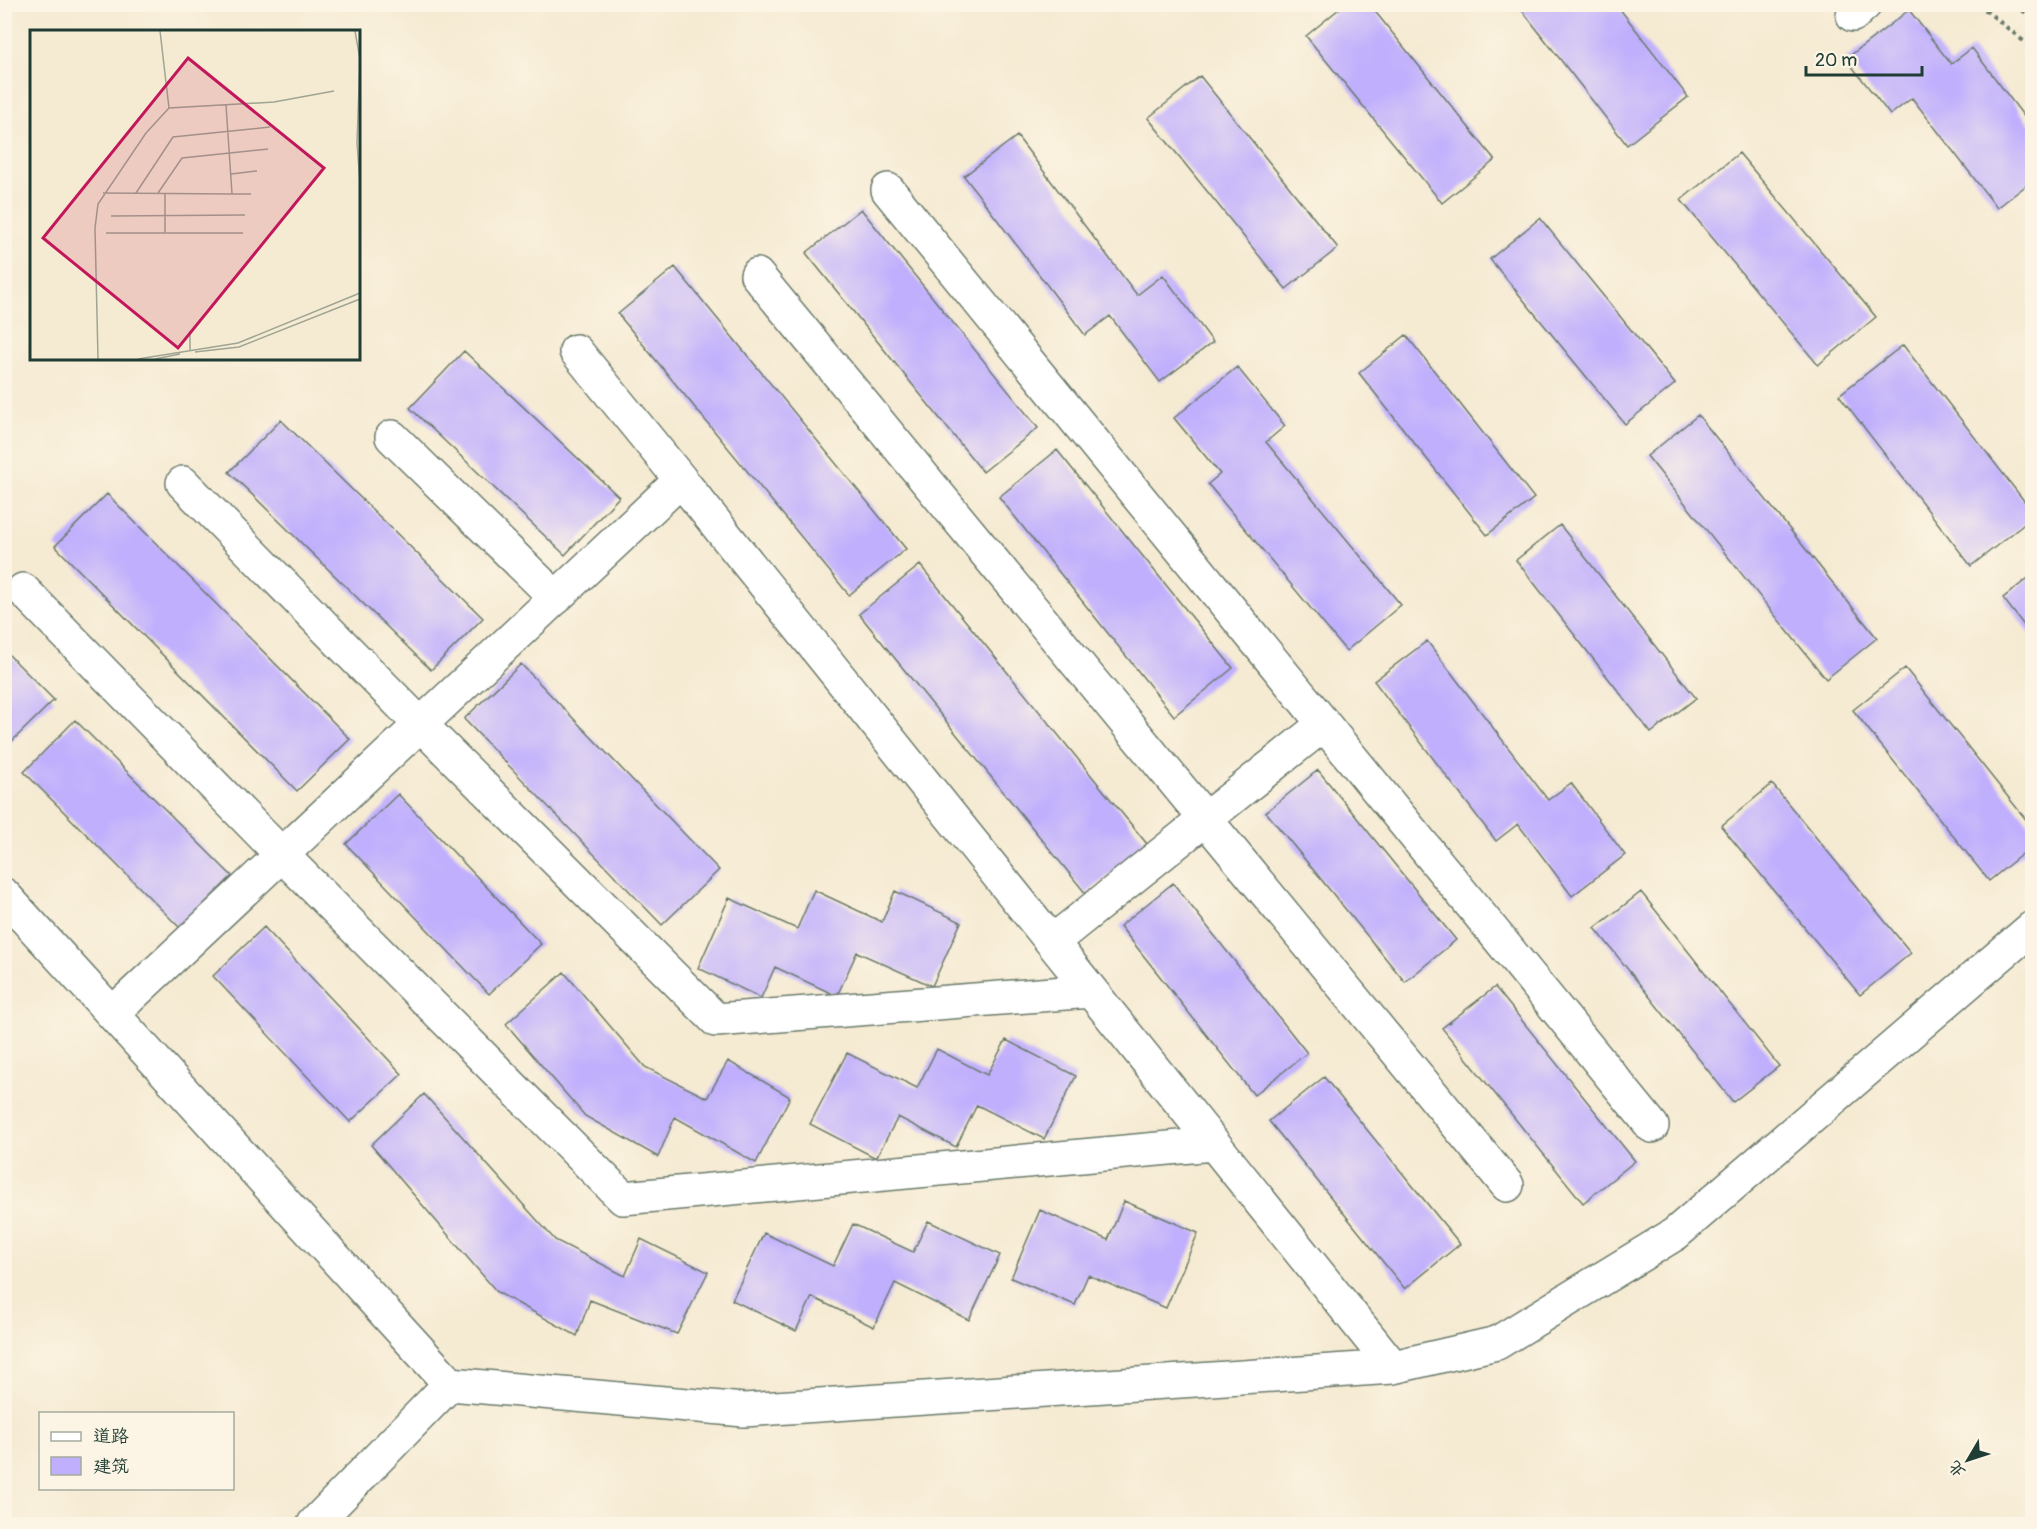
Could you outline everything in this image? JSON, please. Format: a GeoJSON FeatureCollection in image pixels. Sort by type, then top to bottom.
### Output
{"type":"FeatureCollection","features":[{"type":"Feature","properties":{"kind":"street"},"geometry":{"type":"LineString","coordinates":[[888,190],[1652,1126]]}},
{"type":"Feature","properties":{"kind":"street"},"geometry":{"type":"LineString","coordinates":[[757,275],[1507,1185]]}},
{"type":"Feature","properties":{"kind":"street"},"geometry":{"type":"LineString","coordinates":[[576,351],[1393,1367]]}},
{"type":"Feature","properties":{"kind":"street"},"geometry":{"type":"LineString","coordinates":[[392,437],[556,598]]}},
{"type":"Feature","properties":{"kind":"street"},"geometry":{"type":"LineString","coordinates":[[113,1013],[681,480]]}},
{"type":"Feature","properties":{"kind":"street"},"geometry":{"type":"LineString","coordinates":[[183,483],[716,1020],[1091,991]]}},
{"type":"Feature","properties":{"kind":"street"},"geometry":{"type":"LineString","coordinates":[[23,590],[623,1198],[1213,1144]]}},
{"type":"Feature","properties":{"kind":"street"},"geometry":{"type":"LineString","coordinates":[[1052,942],[1324,724]]}},
{"type":"Feature","properties":{"kind":"street"},"geometry":{"type":"LineString","coordinates":[[4,895],[450,1384],[744,1410],[1393,1367],[1497,1343],[1675,1234],[2032,928]]}},
{"type":"Feature","properties":{"kind":"street"},"geometry":{"type":"LineString","coordinates":[[314,1524],[450,1384]]}},
{"type":"Feature","properties":{"kind":"path"},"geometry":{"type":"LineString","coordinates":[[1978,4],[2032,48]]}},
{"type":"Feature","properties":{"kind":"path"},"geometry":{"type":"LineString","coordinates":[[2015,4],[2032,18]]}},
{"type":"Feature","properties":{"kind":"building"},"geometry":{"type":"Polygon","coordinates":[[[1345,4],[1369,4],[1495,160],[1442,203],[1306,36],[1345,4]]]}},
{"type":"Feature","properties":{"kind":"building"},"geometry":{"type":"Polygon","coordinates":[[[1517,4],[1616,4],[1688,97],[1627,145],[1517,4]]]}},
{"type":"Feature","properties":{"kind":"building"},"geometry":{"type":"Polygon","coordinates":[[[1909,10],[1951,64],[1972,48],[2032,127],[2032,181],[1997,208],[1912,98],[1890,115],[1846,59],[1909,10]]]}},
{"type":"Feature","properties":{"kind":"building"},"geometry":{"type":"Polygon","coordinates":[[[1200,76],[1338,248],[1286,289],[1148,118],[1200,76]]]}},
{"type":"Feature","properties":{"kind":"building"},"geometry":{"type":"Polygon","coordinates":[[[1017,136],[1137,295],[1163,275],[1213,342],[1160,382],[1110,316],[1085,335],[964,176],[1017,136]]]}},
{"type":"Feature","properties":{"kind":"building"},"geometry":{"type":"Polygon","coordinates":[[[1739,153],[1876,317],[1818,365],[1681,200],[1739,153]]]}},
{"type":"Feature","properties":{"kind":"building"},"geometry":{"type":"Polygon","coordinates":[[[861,209],[1038,428],[983,472],[806,253],[861,209]]]}},
{"type":"Feature","properties":{"kind":"building"},"geometry":{"type":"Polygon","coordinates":[[[1540,218],[1675,384],[1625,424],[1490,259],[1540,218]]]}},
{"type":"Feature","properties":{"kind":"building"},"geometry":{"type":"Polygon","coordinates":[[[675,267],[906,549],[849,595],[618,314],[675,267]]]}},
{"type":"Feature","properties":{"kind":"building"},"geometry":{"type":"Polygon","coordinates":[[[1406,335],[1534,498],[1487,535],[1359,373],[1406,335]]]}},
{"type":"Feature","properties":{"kind":"building"},"geometry":{"type":"Polygon","coordinates":[[[1903,345],[2032,511],[2032,518],[1971,566],[1839,395],[1903,345]]]}},
{"type":"Feature","properties":{"kind":"building"},"geometry":{"type":"Polygon","coordinates":[[[464,351],[619,497],[565,555],[410,408],[464,351]]]}},
{"type":"Feature","properties":{"kind":"building"},"geometry":{"type":"Polygon","coordinates":[[[1237,367],[1285,426],[1266,442],[1401,605],[1346,651],[1208,484],[1220,474],[1174,418],[1237,367]]]}},
{"type":"Feature","properties":{"kind":"building"},"geometry":{"type":"Polygon","coordinates":[[[1698,415],[1877,638],[1826,679],[1647,456],[1698,415]]]}},
{"type":"Feature","properties":{"kind":"building"},"geometry":{"type":"Polygon","coordinates":[[[281,420],[483,618],[431,670],[229,472],[281,420]]]}},
{"type":"Feature","properties":{"kind":"building"},"geometry":{"type":"Polygon","coordinates":[[[1057,450],[1233,668],[1174,716],[999,497],[1057,450]]]}},
{"type":"Feature","properties":{"kind":"building"},"geometry":{"type":"Polygon","coordinates":[[[107,494],[350,739],[297,791],[55,546],[107,494]]]}},
{"type":"Feature","properties":{"kind":"building"},"geometry":{"type":"Polygon","coordinates":[[[1560,525],[1696,698],[1651,733],[1516,560],[1560,525]]]}},
{"type":"Feature","properties":{"kind":"building"},"geometry":{"type":"Polygon","coordinates":[[[920,565],[1147,844],[1086,894],[859,614],[920,565]]]}},
{"type":"Feature","properties":{"kind":"building"},"geometry":{"type":"Polygon","coordinates":[[[2032,575],[2032,636],[2003,598],[2032,575]]]}},
{"type":"Feature","properties":{"kind":"building"},"geometry":{"type":"Polygon","coordinates":[[[1427,641],[1548,800],[1571,783],[1625,855],[1572,896],[1518,824],[1496,841],[1374,681],[1427,641]]]}},
{"type":"Feature","properties":{"kind":"building"},"geometry":{"type":"Polygon","coordinates":[[[4,650],[54,700],[4,749],[4,650]]]}},
{"type":"Feature","properties":{"kind":"building"},"geometry":{"type":"Polygon","coordinates":[[[521,664],[719,870],[662,925],[464,719],[521,664]]]}},
{"type":"Feature","properties":{"kind":"building"},"geometry":{"type":"Polygon","coordinates":[[[1905,668],[2032,827],[2032,846],[1989,881],[1853,710],[1905,668]]]}},
{"type":"Feature","properties":{"kind":"building"},"geometry":{"type":"Polygon","coordinates":[[[75,720],[232,876],[180,928],[24,772],[75,720]]]}},
{"type":"Feature","properties":{"kind":"building"},"geometry":{"type":"Polygon","coordinates":[[[1318,770],[1456,940],[1405,982],[1266,812],[1318,770]]]}},
{"type":"Feature","properties":{"kind":"building"},"geometry":{"type":"Polygon","coordinates":[[[1772,784],[1911,953],[1860,995],[1721,826],[1772,784]]]}},
{"type":"Feature","properties":{"kind":"building"},"geometry":{"type":"Polygon","coordinates":[[[398,794],[541,944],[489,994],[346,844],[398,794]]]}},
{"type":"Feature","properties":{"kind":"building"},"geometry":{"type":"Polygon","coordinates":[[[1173,883],[1307,1053],[1254,1095],[1120,926],[1173,883]]]}},
{"type":"Feature","properties":{"kind":"building"},"geometry":{"type":"Polygon","coordinates":[[[814,890],[882,922],[895,891],[961,922],[932,986],[857,952],[837,996],[775,967],[761,998],[698,968],[729,898],[797,929],[814,890]]]}},
{"type":"Feature","properties":{"kind":"building"},"geometry":{"type":"Polygon","coordinates":[[[1641,892],[1779,1066],[1733,1102],[1595,928],[1641,892]]]}},
{"type":"Feature","properties":{"kind":"building"},"geometry":{"type":"Polygon","coordinates":[[[264,927],[402,1074],[350,1122],[213,976],[264,927]]]}},
{"type":"Feature","properties":{"kind":"building"},"geometry":{"type":"Polygon","coordinates":[[[564,972],[645,1067],[707,1098],[728,1061],[790,1097],[756,1163],[675,1117],[658,1157],[585,1116],[506,1024],[564,972]]]}},
{"type":"Feature","properties":{"kind":"building"},"geometry":{"type":"Polygon","coordinates":[[[1495,987],[1635,1161],[1583,1203],[1442,1028],[1495,987]]]}},
{"type":"Feature","properties":{"kind":"building"},"geometry":{"type":"Polygon","coordinates":[[[1006,1040],[1076,1076],[1044,1139],[977,1105],[956,1147],[898,1117],[876,1158],[810,1124],[847,1053],[917,1088],[937,1049],[987,1075],[1006,1040]]]}},
{"type":"Feature","properties":{"kind":"building"},"geometry":{"type":"Polygon","coordinates":[[[1324,1077],[1460,1244],[1405,1289],[1269,1121],[1324,1077]]]}},
{"type":"Feature","properties":{"kind":"building"},"geometry":{"type":"Polygon","coordinates":[[[424,1094],[555,1240],[625,1276],[641,1239],[708,1272],[677,1334],[590,1300],[577,1336],[497,1292],[371,1145],[424,1094]]]}},
{"type":"Feature","properties":{"kind":"building"},"geometry":{"type":"Polygon","coordinates":[[[1124,1201],[1198,1233],[1166,1308],[1088,1275],[1075,1305],[1011,1278],[1040,1210],[1108,1240],[1124,1201]]]}},
{"type":"Feature","properties":{"kind":"building"},"geometry":{"type":"Polygon","coordinates":[[[928,1221],[1000,1255],[969,1320],[895,1283],[874,1327],[812,1297],[796,1331],[732,1300],[764,1233],[833,1266],[853,1224],[913,1252],[928,1221]]]}}]}
